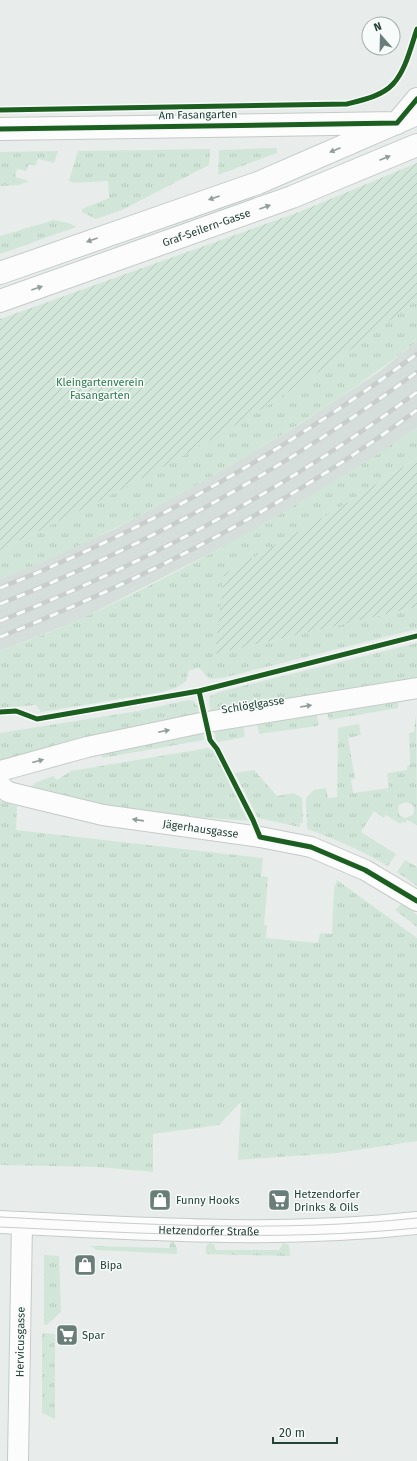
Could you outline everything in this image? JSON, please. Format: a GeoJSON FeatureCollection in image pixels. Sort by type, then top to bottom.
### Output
{"type":"FeatureCollection","features":[{"type":"Feature","properties":{"kind":"main road"},"geometry":{"type":"LineString","coordinates":[[397,124],[417,99]]}},
{"type":"Feature","properties":{"kind":"main road"},"geometry":{"type":"LineString","coordinates":[[0,273],[258,183],[397,124],[417,114]]}},
{"type":"Feature","properties":{"kind":"main road","name":"Am Fasangarten"},"geometry":{"type":"LineString","coordinates":[[0,129],[397,124]]}},
{"type":"Feature","properties":{"kind":"main road","name":"Graf-Seilern-Gasse"},"geometry":{"type":"LineString","coordinates":[[0,301],[292,198],[413,146]]}},
{"type":"Feature","properties":{"kind":"main road","name":"Hetzendorfer Straße"},"geometry":{"type":"LineString","coordinates":[[0,1222],[252,1231],[345,1229],[417,1223]]}},
{"type":"Feature","properties":{"kind":"street","name":"Schlöglgasse"},"geometry":{"type":"LineString","coordinates":[[0,771],[87,747],[201,724],[417,688]]}},
{"type":"Feature","properties":{"kind":"street","name":"Jägerhausgasse"},"geometry":{"type":"LineString","coordinates":[[0,785],[8,792],[103,815],[260,837],[311,847],[365,870],[417,901]]}},
{"type":"Feature","properties":{"kind":"street","name":"Hervicusgasse"},"geometry":{"type":"LineString","coordinates":[[18,1461],[22,1223]]}},
{"type":"Feature","properties":{"kind":"shaded area"},"geometry":{"type":"Polygon","coordinates":[[[417,341],[417,428],[354,471],[277,518],[221,548],[75,622],[0,651],[0,579],[115,529],[212,476],[300,424],[380,371],[417,341]]]}},
{"type":"Feature","properties":{"kind":"green space"},"geometry":{"type":"Polygon","coordinates":[[[277,148],[277,153],[218,175],[219,150],[277,148]]]}},
{"type":"Feature","properties":{"kind":"green space"},"geometry":{"type":"Polygon","coordinates":[[[210,149],[209,165],[122,210],[96,219],[82,212],[82,209],[109,198],[108,181],[73,183],[69,180],[78,151],[210,149]]]}},
{"type":"Feature","properties":{"kind":"green space"},"geometry":{"type":"Polygon","coordinates":[[[58,151],[54,163],[38,159],[35,166],[29,164],[26,171],[17,169],[15,177],[29,181],[19,185],[0,186],[0,152],[58,151]]]}},
{"type":"Feature","properties":{"kind":"green space","name":"Kleingartenverein Fasangarten"},"geometry":{"type":"Polygon","coordinates":[[[417,163],[417,299],[369,336],[268,405],[163,467],[109,496],[0,550],[0,319],[299,212],[417,163]]]}},
{"type":"Feature","properties":{"kind":"green space"},"geometry":{"type":"Polygon","coordinates":[[[54,220],[69,223],[76,227],[0,254],[0,236],[54,220]]]}},
{"type":"Feature","properties":{"kind":"green space"},"geometry":{"type":"Polygon","coordinates":[[[417,299],[417,341],[334,402],[268,443],[126,523],[64,552],[0,579],[0,550],[109,496],[163,467],[268,405],[369,336],[417,299]]]}},
{"type":"Feature","properties":{"kind":"green space"},"geometry":{"type":"Polygon","coordinates":[[[417,428],[417,458],[326,516],[215,654],[417,607],[417,629],[222,678],[210,679],[199,668],[189,670],[186,681],[178,687],[162,692],[41,712],[36,705],[0,708],[0,651],[76,621],[165,578],[293,507],[417,428]]]}},
{"type":"Feature","properties":{"kind":"green space"},"geometry":{"type":"Polygon","coordinates":[[[417,458],[417,607],[215,654],[224,574],[326,516],[417,458]]]}},
{"type":"Feature","properties":{"kind":"green space"},"geometry":{"type":"Polygon","coordinates":[[[417,643],[417,680],[211,714],[209,702],[210,696],[219,692],[417,643]]]}},
{"type":"Feature","properties":{"kind":"green space"},"geometry":{"type":"Polygon","coordinates":[[[399,699],[398,708],[329,720],[326,711],[399,699]]]}},
{"type":"Feature","properties":{"kind":"green space"},"geometry":{"type":"Polygon","coordinates":[[[188,700],[194,701],[198,707],[200,716],[0,763],[0,733],[138,711],[188,700]]]}},
{"type":"Feature","properties":{"kind":"green space"},"geometry":{"type":"Polygon","coordinates":[[[316,712],[319,724],[317,726],[259,734],[257,723],[316,712]]]}},
{"type":"Feature","properties":{"kind":"green space"},"geometry":{"type":"Polygon","coordinates":[[[416,715],[417,825],[407,820],[405,823],[402,822],[400,824],[386,815],[384,818],[374,811],[361,832],[396,854],[388,866],[349,846],[307,829],[306,798],[314,790],[326,788],[328,798],[337,797],[338,728],[359,724],[361,735],[348,738],[355,779],[351,779],[353,793],[389,788],[387,773],[407,770],[407,766],[410,765],[409,733],[414,732],[416,715]],[[406,802],[399,805],[398,810],[400,816],[405,818],[413,815],[413,805],[406,802]]]}},
{"type":"Feature","properties":{"kind":"green space"},"geometry":{"type":"Polygon","coordinates":[[[243,724],[245,737],[218,742],[216,740],[214,729],[243,724]]]}},
{"type":"Feature","properties":{"kind":"green space"},"geometry":{"type":"Polygon","coordinates":[[[203,731],[204,740],[102,758],[100,752],[203,731]]]}},
{"type":"Feature","properties":{"kind":"green space"},"geometry":{"type":"Polygon","coordinates":[[[208,748],[213,750],[248,821],[121,811],[28,790],[35,783],[53,776],[57,780],[71,771],[208,748]]]}},
{"type":"Feature","properties":{"kind":"green space"},"geometry":{"type":"Polygon","coordinates":[[[254,770],[277,796],[294,793],[302,798],[303,823],[300,823],[300,827],[258,818],[235,773],[254,770]]]}},
{"type":"Feature","properties":{"kind":"green space"},"geometry":{"type":"Polygon","coordinates":[[[0,801],[17,806],[16,830],[263,858],[261,876],[268,877],[264,925],[267,926],[266,938],[318,943],[320,933],[332,934],[334,889],[337,880],[417,938],[417,1141],[337,1153],[238,1160],[241,1102],[219,1125],[153,1134],[153,1172],[98,1167],[0,1165],[0,801]]]}},
{"type":"Feature","properties":{"kind":"green space"},"geometry":{"type":"Polygon","coordinates":[[[405,860],[417,867],[417,886],[397,872],[405,860]]]}},
{"type":"Feature","properties":{"kind":"green space"},"geometry":{"type":"Polygon","coordinates":[[[402,903],[417,915],[417,927],[395,910],[402,903]]]}},
{"type":"Feature","properties":{"kind":"green space"},"geometry":{"type":"Polygon","coordinates":[[[171,1241],[173,1241],[177,1248],[177,1254],[97,1250],[90,1246],[169,1248],[171,1241]]]}},
{"type":"Feature","properties":{"kind":"green space"},"geometry":{"type":"Polygon","coordinates":[[[209,1243],[214,1244],[216,1250],[279,1250],[283,1243],[289,1245],[290,1256],[206,1254],[206,1246],[209,1243]]]}},
{"type":"Feature","properties":{"kind":"green space"},"geometry":{"type":"Polygon","coordinates":[[[44,1255],[59,1256],[61,1312],[48,1324],[44,1325],[44,1255]]]}},
{"type":"Feature","properties":{"kind":"green space"},"geometry":{"type":"Polygon","coordinates":[[[42,1333],[55,1334],[55,1419],[42,1413],[42,1333]]]}},
{"type":"Feature","properties":{"kind":"tram line"},"geometry":{"type":"LineString","coordinates":[[0,1217],[208,1226],[313,1225],[365,1223],[417,1218]]}},
{"type":"Feature","properties":{"kind":"tram line"},"geometry":{"type":"LineString","coordinates":[[0,1227],[208,1235],[313,1235],[417,1228]]}},
{"type":"Feature","properties":{"kind":"railway"},"geometry":{"type":"LineString","coordinates":[[0,588],[110,540],[216,484],[268,454],[318,422],[417,354]]}},
{"type":"Feature","properties":{"kind":"railway"},"geometry":{"type":"LineString","coordinates":[[0,604],[109,556],[216,502],[318,440],[417,372]]}},
{"type":"Feature","properties":{"kind":"railway"},"geometry":{"type":"LineString","coordinates":[[0,621],[110,574],[216,520],[319,460],[369,427],[417,392]]}},
{"type":"Feature","properties":{"kind":"railway"},"geometry":{"type":"LineString","coordinates":[[0,637],[109,590],[216,537],[319,477],[368,445],[417,410]]}},
{"type":"Feature","properties":{"kind":"cycle path"},"geometry":{"type":"LineString","coordinates":[[0,110],[347,104],[378,95],[393,84],[405,65],[417,29]]}},
{"type":"Feature","properties":{"kind":"cycle path"},"geometry":{"type":"LineString","coordinates":[[0,129],[397,123],[417,99]]}},
{"type":"Feature","properties":{"kind":"cycle path"},"geometry":{"type":"LineString","coordinates":[[0,712],[16,711],[37,719],[199,691],[417,636]]}},
{"type":"Feature","properties":{"kind":"cycle path"},"geometry":{"type":"LineString","coordinates":[[199,691],[210,740],[217,749],[260,837],[311,847],[365,870],[417,901]]}},
{"type":"Feature","properties":{"kind":"place","name":"Funny Hooks"},"geometry":{"type":"Point","coordinates":[160,1200]}},
{"type":"Feature","properties":{"kind":"place","name":"Hetzendorfer Drinks & Oils"},"geometry":{"type":"Point","coordinates":[279,1200]}},
{"type":"Feature","properties":{"kind":"place","name":"Bipa"},"geometry":{"type":"Point","coordinates":[85,1265]}},
{"type":"Feature","properties":{"kind":"place","name":"Spar"},"geometry":{"type":"Point","coordinates":[67,1335]}}]}
